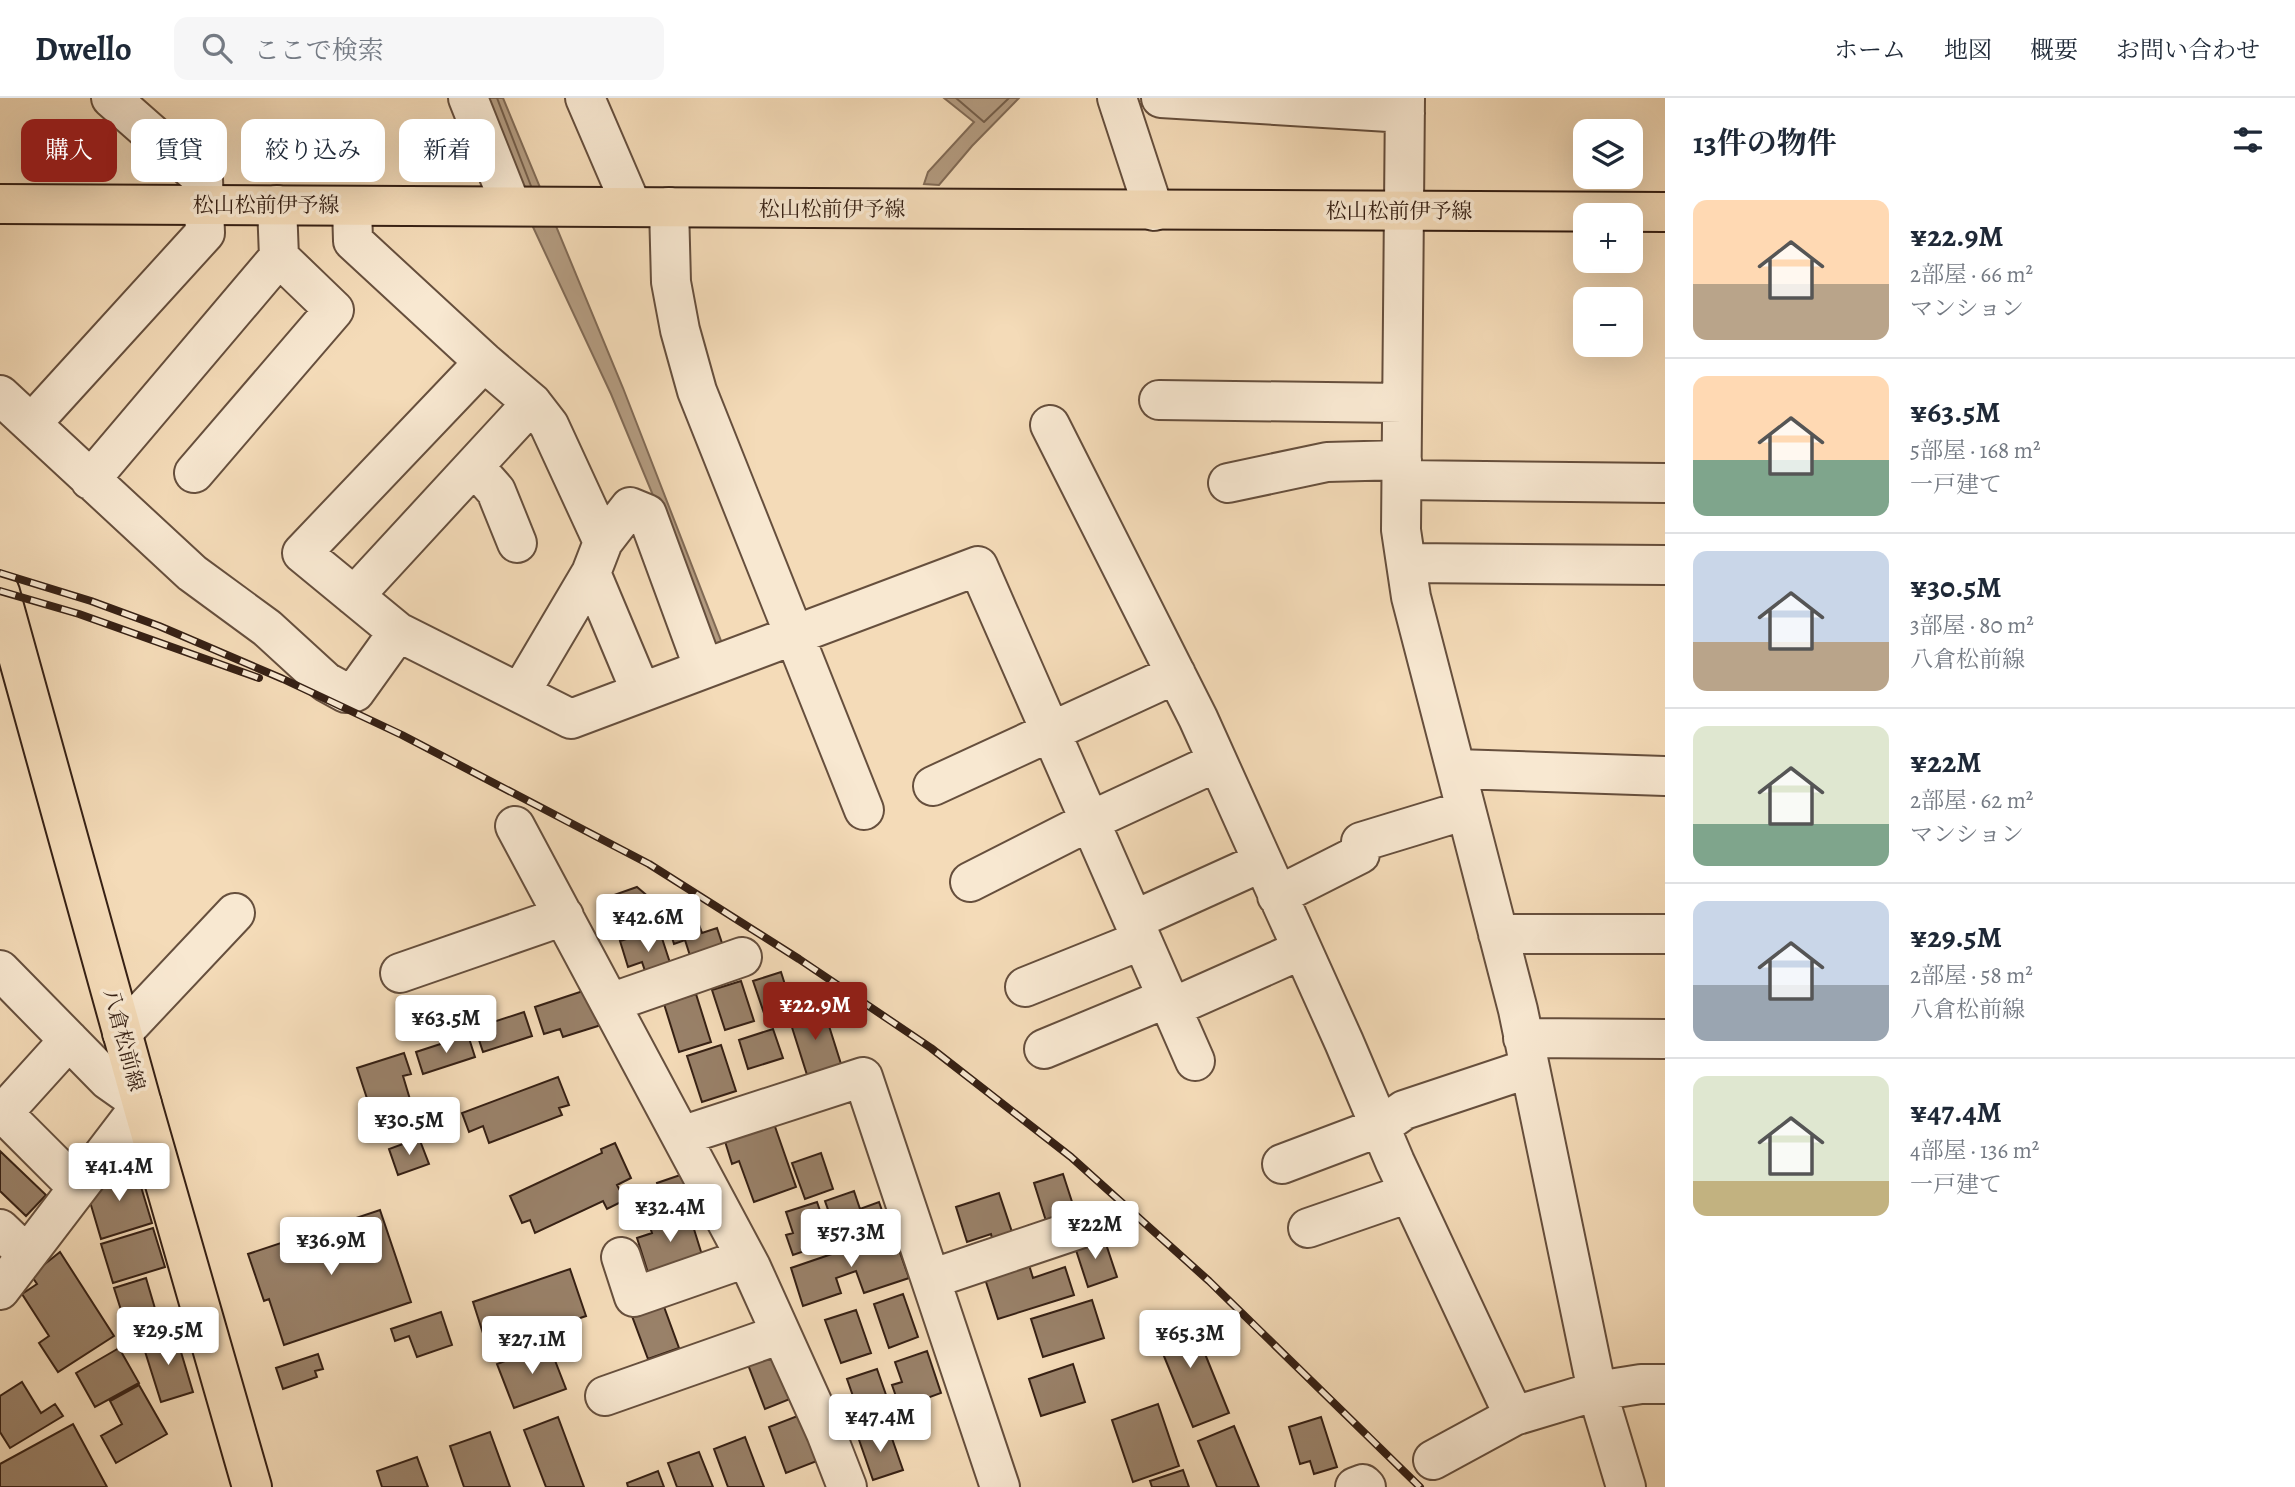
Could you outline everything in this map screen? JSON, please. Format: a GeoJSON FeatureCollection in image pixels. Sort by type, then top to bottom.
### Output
{"type":"FeatureCollection","features":[{"type":"Feature","properties":{"kind":"main road","name":"松山松前伊予線"},"geometry":{"type":"LineString","coordinates":[[0,204],[1665,212]]}},
{"type":"Feature","properties":{"kind":"main road","name":"八倉松前線"},"geometry":{"type":"LineString","coordinates":[[0,592],[252,1487]]}},
{"type":"Feature","properties":{"kind":"street"},"geometry":{"type":"LineString","coordinates":[[32,424],[205,233],[203,179],[111,98]]}},
{"type":"Feature","properties":{"kind":"street"},"geometry":{"type":"LineString","coordinates":[[468,98],[511,206]]}},
{"type":"Feature","properties":{"kind":"street"},"geometry":{"type":"LineString","coordinates":[[585,98],[650,207],[697,391],[864,810]]}},
{"type":"Feature","properties":{"kind":"street"},"geometry":{"type":"LineString","coordinates":[[1161,98],[1405,106],[1401,530],[1411,597],[1527,1053],[1597,1391],[1626,1487]]}},
{"type":"Feature","properties":{"kind":"street"},"geometry":{"type":"LineString","coordinates":[[1124,100],[1154,211]]}},
{"type":"Feature","properties":{"kind":"street"},"geometry":{"type":"LineString","coordinates":[[90,480],[279,257],[277,205]]}},
{"type":"Feature","properties":{"kind":"street"},"geometry":{"type":"LineString","coordinates":[[352,206],[353,241],[484,362],[532,402],[550,425],[641,692]]}},
{"type":"Feature","properties":{"kind":"street"},"geometry":{"type":"LineString","coordinates":[[194,473],[334,310],[279,257]]}},
{"type":"Feature","properties":{"kind":"street"},"geometry":{"type":"LineString","coordinates":[[484,362],[302,553],[398,632],[571,719],[978,566],[1195,1061]]}},
{"type":"Feature","properties":{"kind":"street"},"geometry":{"type":"LineString","coordinates":[[0,395],[192,573],[267,628],[326,682],[346,693],[355,692],[398,632]]}},
{"type":"Feature","properties":{"kind":"street"},"geometry":{"type":"LineString","coordinates":[[1159,400],[1402,403]]}},
{"type":"Feature","properties":{"kind":"street"},"geometry":{"type":"LineString","coordinates":[[354,596],[532,402]]}},
{"type":"Feature","properties":{"kind":"street"},"geometry":{"type":"LineString","coordinates":[[1050,425],[1176,674],[1344,1042],[1409,1193],[1514,1416]]}},
{"type":"Feature","properties":{"kind":"street"},"geometry":{"type":"LineString","coordinates":[[1228,483],[1327,462],[1402,470],[1665,483]]}},
{"type":"Feature","properties":{"kind":"street"},"geometry":{"type":"LineString","coordinates":[[474,466],[496,491],[517,543]]}},
{"type":"Feature","properties":{"kind":"street"},"geometry":{"type":"LineString","coordinates":[[520,693],[597,558],[630,507],[647,514],[704,669]]}},
{"type":"Feature","properties":{"kind":"street"},"geometry":{"type":"LineString","coordinates":[[1406,563],[1665,565]]}},
{"type":"Feature","properties":{"kind":"street"},"geometry":{"type":"LineString","coordinates":[[933,786],[1176,674]]}},
{"type":"Feature","properties":{"kind":"street"},"geometry":{"type":"LineString","coordinates":[[970,882],[1090,821],[1217,762]]}},
{"type":"Feature","properties":{"kind":"street"},"geometry":{"type":"LineString","coordinates":[[1456,769],[1665,776]]}},
{"type":"Feature","properties":{"kind":"street"},"geometry":{"type":"LineString","coordinates":[[1025,987],[1138,930],[1269,879],[1360,854],[1361,842],[1466,810]]}},
{"type":"Feature","properties":{"kind":"street"},"geometry":{"type":"LineString","coordinates":[[515,826],[746,1258],[826,1433],[847,1487]]}},
{"type":"Feature","properties":{"kind":"street"},"geometry":{"type":"LineString","coordinates":[[122,1033],[234,913]]}},
{"type":"Feature","properties":{"kind":"street"},"geometry":{"type":"LineString","coordinates":[[400,973],[564,916]]}},
{"type":"Feature","properties":{"kind":"street"},"geometry":{"type":"LineString","coordinates":[[1498,934],[1665,934]]}},
{"type":"Feature","properties":{"kind":"street"},"geometry":{"type":"LineString","coordinates":[[1044,1049],[1301,950]]}},
{"type":"Feature","properties":{"kind":"street"},"geometry":{"type":"LineString","coordinates":[[610,1003],[743,957]]}},
{"type":"Feature","properties":{"kind":"street"},"geometry":{"type":"LineString","coordinates":[[0,970],[108,1080],[142,1104],[77,1187],[13,1242],[0,1290]]}},
{"type":"Feature","properties":{"kind":"street"},"geometry":{"type":"LineString","coordinates":[[1282,1164],[1380,1127],[1404,1110],[1527,1053],[1665,1039]]}},
{"type":"Feature","properties":{"kind":"street"},"geometry":{"type":"LineString","coordinates":[[69,1040],[2,1111],[77,1187]]}},
{"type":"Feature","properties":{"kind":"street"},"geometry":{"type":"LineString","coordinates":[[681,1136],[863,1077],[1000,1487]]}},
{"type":"Feature","properties":{"kind":"street"},"geometry":{"type":"LineString","coordinates":[[1308,1228],[1409,1193]]}},
{"type":"Feature","properties":{"kind":"street"},"geometry":{"type":"LineString","coordinates":[[931,1279],[1094,1224]]}},
{"type":"Feature","properties":{"kind":"street"},"geometry":{"type":"LineString","coordinates":[[621,1256],[634,1297],[746,1258]]}},
{"type":"Feature","properties":{"kind":"street"},"geometry":{"type":"LineString","coordinates":[[605,1396],[781,1334]]}},
{"type":"Feature","properties":{"kind":"street"},"geometry":{"type":"LineString","coordinates":[[1433,1460],[1514,1416],[1597,1391],[1641,1384],[1665,1384]]}},
{"type":"Feature","properties":{"kind":"street"},"geometry":{"type":"LineString","coordinates":[[1355,1487],[1363,1484],[1366,1487]]}},
{"type":"Feature","properties":{"kind":"water"},"geometry":{"type":"Polygon","coordinates":[[[478,98],[503,98],[623,388],[723,646],[712,650],[662,517],[611,394],[512,182],[495,140],[495,119],[486,119],[478,98]]]}},
{"type":"Feature","properties":{"kind":"water"},"geometry":{"type":"Polygon","coordinates":[[[944,98],[1019,98],[972,146],[939,185],[924,184],[928,172],[974,122],[944,98]]]}},
{"type":"Feature","properties":{"kind":"building"},"geometry":{"type":"Polygon","coordinates":[[[637,887],[670,915],[623,930],[611,896],[637,887]]]}},
{"type":"Feature","properties":{"kind":"building"},"geometry":{"type":"Polygon","coordinates":[[[697,919],[702,933],[717,928],[725,952],[692,962],[685,940],[674,944],[669,928],[697,919]]]}},
{"type":"Feature","properties":{"kind":"building"},"geometry":{"type":"Polygon","coordinates":[[[659,929],[673,972],[648,980],[642,962],[628,967],[620,941],[659,929]]]}},
{"type":"Feature","properties":{"kind":"building"},"geometry":{"type":"Polygon","coordinates":[[[781,972],[793,1010],[766,1019],[753,981],[781,972]]]}},
{"type":"Feature","properties":{"kind":"building"},"geometry":{"type":"Polygon","coordinates":[[[741,981],[754,1021],[725,1030],[712,990],[741,981]]]}},
{"type":"Feature","properties":{"kind":"building"},"geometry":{"type":"Polygon","coordinates":[[[589,989],[601,1025],[563,1037],[560,1029],[544,1034],[535,1007],[589,989]]]}},
{"type":"Feature","properties":{"kind":"building"},"geometry":{"type":"Polygon","coordinates":[[[696,994],[711,1042],[679,1052],[664,1004],[696,994]]]}},
{"type":"Feature","properties":{"kind":"building"},"geometry":{"type":"Polygon","coordinates":[[[823,1007],[842,1067],[808,1078],[789,1018],[823,1007]]]}},
{"type":"Feature","properties":{"kind":"building"},"geometry":{"type":"Polygon","coordinates":[[[524,1012],[532,1036],[483,1052],[475,1028],[524,1012]]]}},
{"type":"Feature","properties":{"kind":"building"},"geometry":{"type":"Polygon","coordinates":[[[773,1029],[783,1058],[748,1069],[739,1040],[773,1029]]]}},
{"type":"Feature","properties":{"kind":"building"},"geometry":{"type":"Polygon","coordinates":[[[468,1035],[475,1057],[423,1074],[416,1052],[468,1035]]]}},
{"type":"Feature","properties":{"kind":"building"},"geometry":{"type":"Polygon","coordinates":[[[721,1045],[736,1091],[702,1102],[687,1056],[721,1045]]]}},
{"type":"Feature","properties":{"kind":"building"},"geometry":{"type":"Polygon","coordinates":[[[404,1053],[411,1074],[403,1076],[415,1116],[377,1129],[357,1068],[404,1053]]]}},
{"type":"Feature","properties":{"kind":"building"},"geometry":{"type":"Polygon","coordinates":[[[558,1077],[569,1105],[559,1108],[562,1115],[489,1143],[483,1126],[469,1132],[462,1113],[558,1077]]]}},
{"type":"Feature","properties":{"kind":"building"},"geometry":{"type":"Polygon","coordinates":[[[772,1118],[796,1187],[754,1202],[739,1161],[732,1164],[723,1135],[772,1118]]]}},
{"type":"Feature","properties":{"kind":"building"},"geometry":{"type":"Polygon","coordinates":[[[419,1138],[429,1164],[398,1175],[389,1149],[419,1138]]]}},
{"type":"Feature","properties":{"kind":"building"},"geometry":{"type":"Polygon","coordinates":[[[615,1143],[631,1178],[617,1185],[625,1200],[607,1209],[603,1201],[535,1233],[530,1220],[522,1223],[510,1196],[602,1153],[601,1149],[615,1143]]]}},
{"type":"Feature","properties":{"kind":"building"},"geometry":{"type":"Polygon","coordinates":[[[0,1151],[46,1195],[26,1216],[0,1191],[0,1151]]]}},
{"type":"Feature","properties":{"kind":"building"},"geometry":{"type":"Polygon","coordinates":[[[821,1153],[833,1189],[805,1199],[792,1163],[821,1153]]]}},
{"type":"Feature","properties":{"kind":"building"},"geometry":{"type":"Polygon","coordinates":[[[135,1167],[152,1223],[101,1239],[88,1195],[99,1177],[135,1167]]]}},
{"type":"Feature","properties":{"kind":"building"},"geometry":{"type":"Polygon","coordinates":[[[686,1173],[694,1198],[665,1208],[657,1183],[686,1173]]]}},
{"type":"Feature","properties":{"kind":"building"},"geometry":{"type":"Polygon","coordinates":[[[1063,1174],[1075,1211],[1046,1221],[1034,1183],[1063,1174]]]}},
{"type":"Feature","properties":{"kind":"building"},"geometry":{"type":"Polygon","coordinates":[[[854,1191],[860,1209],[879,1202],[886,1222],[838,1238],[825,1201],[854,1191]]]}},
{"type":"Feature","properties":{"kind":"building"},"geometry":{"type":"Polygon","coordinates":[[[999,1193],[1013,1235],[993,1242],[991,1234],[967,1242],[956,1207],[999,1193]]]}},
{"type":"Feature","properties":{"kind":"building"},"geometry":{"type":"Polygon","coordinates":[[[817,1202],[831,1242],[793,1255],[786,1235],[793,1233],[786,1212],[817,1202]]]}},
{"type":"Feature","properties":{"kind":"building"},"geometry":{"type":"Polygon","coordinates":[[[380,1210],[411,1302],[284,1345],[269,1299],[264,1301],[248,1254],[380,1210]]]}},
{"type":"Feature","properties":{"kind":"building"},"geometry":{"type":"Polygon","coordinates":[[[688,1210],[703,1258],[649,1276],[637,1238],[652,1233],[649,1224],[688,1210]]]}},
{"type":"Feature","properties":{"kind":"building"},"geometry":{"type":"Polygon","coordinates":[[[153,1228],[165,1267],[113,1283],[101,1244],[153,1228]]]}},
{"type":"Feature","properties":{"kind":"building"},"geometry":{"type":"Polygon","coordinates":[[[893,1233],[909,1278],[864,1293],[856,1271],[836,1278],[841,1293],[803,1306],[791,1268],[893,1233]]]}},
{"type":"Feature","properties":{"kind":"building"},"geometry":{"type":"Polygon","coordinates":[[[1103,1235],[1117,1277],[1088,1287],[1074,1244],[1103,1235]]]}},
{"type":"Feature","properties":{"kind":"building"},"geometry":{"type":"Polygon","coordinates":[[[60,1252],[114,1336],[58,1372],[39,1343],[49,1336],[22,1294],[37,1284],[31,1275],[60,1252]]]}},
{"type":"Feature","properties":{"kind":"building"},"geometry":{"type":"Polygon","coordinates":[[[1029,1265],[1033,1278],[1065,1267],[1074,1295],[998,1319],[985,1279],[1029,1265]]]}},
{"type":"Feature","properties":{"kind":"building"},"geometry":{"type":"Polygon","coordinates":[[[570,1269],[586,1316],[488,1349],[473,1302],[570,1269]]]}},
{"type":"Feature","properties":{"kind":"building"},"geometry":{"type":"Polygon","coordinates":[[[146,1278],[159,1322],[128,1332],[114,1288],[146,1278]]]}},
{"type":"Feature","properties":{"kind":"building"},"geometry":{"type":"Polygon","coordinates":[[[903,1294],[918,1337],[889,1348],[874,1304],[903,1294]]]}},
{"type":"Feature","properties":{"kind":"building"},"geometry":{"type":"Polygon","coordinates":[[[1092,1300],[1104,1338],[1043,1357],[1031,1319],[1092,1300]]]}},
{"type":"Feature","properties":{"kind":"building"},"geometry":{"type":"Polygon","coordinates":[[[663,1304],[679,1348],[648,1359],[632,1316],[663,1304]]]}},
{"type":"Feature","properties":{"kind":"building"},"geometry":{"type":"Polygon","coordinates":[[[856,1310],[871,1353],[841,1363],[825,1320],[856,1310]]]}},
{"type":"Feature","properties":{"kind":"building"},"geometry":{"type":"Polygon","coordinates":[[[441,1312],[452,1345],[417,1357],[409,1336],[395,1341],[391,1329],[441,1312]]]}},
{"type":"Feature","properties":{"kind":"building"},"geometry":{"type":"Polygon","coordinates":[[[1188,1312],[1229,1413],[1193,1427],[1152,1327],[1188,1312]]]}},
{"type":"Feature","properties":{"kind":"building"},"geometry":{"type":"Polygon","coordinates":[[[175,1332],[193,1392],[161,1402],[142,1342],[175,1332]]]}},
{"type":"Feature","properties":{"kind":"building"},"geometry":{"type":"Polygon","coordinates":[[[549,1345],[566,1389],[514,1408],[497,1364],[549,1345]]]}},
{"type":"Feature","properties":{"kind":"building"},"geometry":{"type":"Polygon","coordinates":[[[119,1348],[139,1383],[95,1407],[76,1373],[119,1348]]]}},
{"type":"Feature","properties":{"kind":"building"},"geometry":{"type":"Polygon","coordinates":[[[927,1351],[941,1393],[900,1408],[892,1385],[902,1382],[895,1362],[927,1351]]]}},
{"type":"Feature","properties":{"kind":"building"},"geometry":{"type":"Polygon","coordinates":[[[773,1353],[790,1399],[765,1409],[747,1362],[773,1353]]]}},
{"type":"Feature","properties":{"kind":"building"},"geometry":{"type":"Polygon","coordinates":[[[318,1354],[323,1369],[315,1371],[317,1377],[283,1389],[276,1368],[318,1354]]]}},
{"type":"Feature","properties":{"kind":"building"},"geometry":{"type":"Polygon","coordinates":[[[1073,1364],[1085,1402],[1041,1416],[1029,1379],[1073,1364]]]}},
{"type":"Feature","properties":{"kind":"building"},"geometry":{"type":"Polygon","coordinates":[[[877,1369],[892,1412],[862,1422],[847,1379],[877,1369]]]}},
{"type":"Feature","properties":{"kind":"building"},"geometry":{"type":"Polygon","coordinates":[[[22,1382],[41,1413],[55,1404],[63,1416],[10,1448],[0,1432],[0,1396],[22,1382]]]}},
{"type":"Feature","properties":{"kind":"building"},"geometry":{"type":"Polygon","coordinates":[[[139,1385],[167,1434],[116,1463],[101,1436],[122,1424],[110,1401],[139,1385]]]}},
{"type":"Feature","properties":{"kind":"building"},"geometry":{"type":"Polygon","coordinates":[[[1158,1404],[1179,1466],[1133,1482],[1112,1420],[1158,1404]]]}},
{"type":"Feature","properties":{"kind":"building"},"geometry":{"type":"Polygon","coordinates":[[[800,1415],[817,1461],[786,1473],[769,1427],[800,1415]]]}},
{"type":"Feature","properties":{"kind":"building"},"geometry":{"type":"Polygon","coordinates":[[[558,1417],[584,1487],[546,1487],[524,1430],[558,1417]]]}},
{"type":"Feature","properties":{"kind":"building"},"geometry":{"type":"Polygon","coordinates":[[[1321,1417],[1337,1467],[1314,1474],[1310,1461],[1300,1464],[1289,1427],[1321,1417]]]}},
{"type":"Feature","properties":{"kind":"building"},"geometry":{"type":"Polygon","coordinates":[[[73,1424],[107,1487],[0,1487],[0,1464],[73,1424]]]}},
{"type":"Feature","properties":{"kind":"building"},"geometry":{"type":"Polygon","coordinates":[[[1234,1426],[1259,1487],[1217,1487],[1198,1441],[1234,1426]]]}},
{"type":"Feature","properties":{"kind":"building"},"geometry":{"type":"Polygon","coordinates":[[[888,1427],[903,1470],[873,1480],[858,1437],[888,1427]]]}},
{"type":"Feature","properties":{"kind":"building"},"geometry":{"type":"Polygon","coordinates":[[[490,1432],[510,1487],[464,1487],[450,1446],[490,1432]]]}},
{"type":"Feature","properties":{"kind":"building"},"geometry":{"type":"Polygon","coordinates":[[[745,1437],[764,1487],[728,1487],[714,1449],[745,1437]]]}},
{"type":"Feature","properties":{"kind":"building"},"geometry":{"type":"Polygon","coordinates":[[[699,1452],[713,1487],[677,1487],[668,1463],[699,1452]]]}},
{"type":"Feature","properties":{"kind":"building"},"geometry":{"type":"Polygon","coordinates":[[[417,1457],[428,1487],[382,1487],[377,1471],[417,1457]]]}},
{"type":"Feature","properties":{"kind":"building"},"geometry":{"type":"Polygon","coordinates":[[[1183,1470],[1189,1487],[1152,1487],[1150,1481],[1183,1470]]]}},
{"type":"Feature","properties":{"kind":"building"},"geometry":{"type":"Polygon","coordinates":[[[658,1471],[664,1487],[628,1487],[627,1483],[658,1471]]]}},
{"type":"Feature","properties":{"kind":"railway"},"geometry":{"type":"LineString","coordinates":[[0,573],[91,601],[159,626],[283,679],[402,735],[649,864],[799,959],[931,1048],[1071,1157],[1209,1281],[1420,1487]]}},
{"type":"Feature","properties":{"kind":"railway"},"geometry":{"type":"LineString","coordinates":[[0,591],[79,614],[259,678]]}}]}
